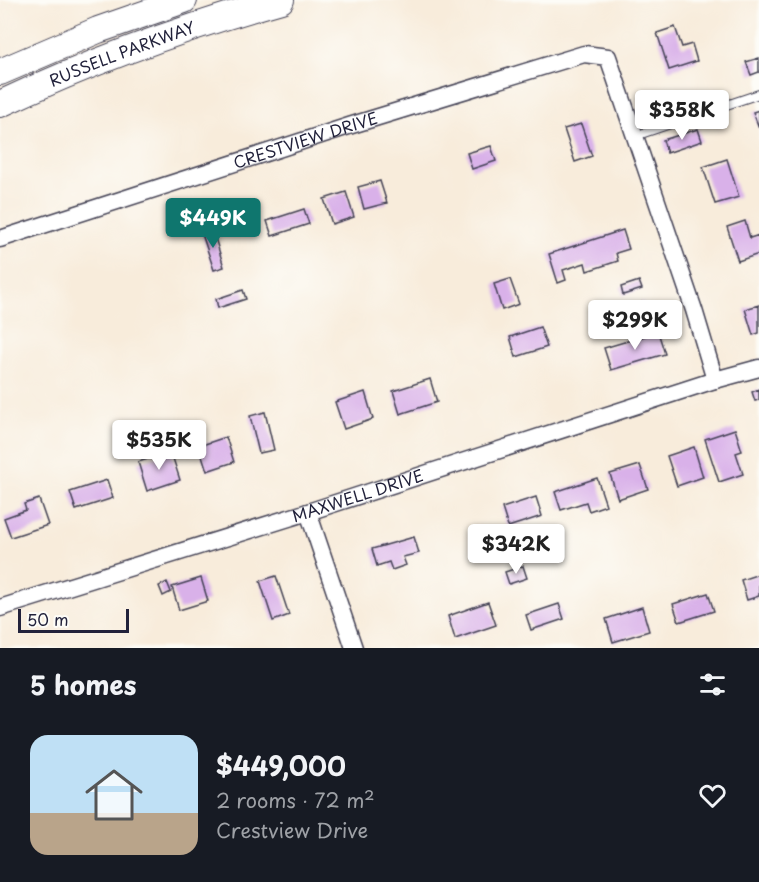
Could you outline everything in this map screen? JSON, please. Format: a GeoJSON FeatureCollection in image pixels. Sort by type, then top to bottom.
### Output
{"type":"FeatureCollection","features":[{"type":"Feature","properties":{"kind":"main road","name":"RUSSELL PARKWAY"},"geometry":{"type":"LineString","coordinates":[[0,72],[71,41],[184,0]]}},
{"type":"Feature","properties":{"kind":"main road","name":"RUSSELL PARKWAY"},"geometry":{"type":"LineString","coordinates":[[0,104],[66,75],[147,44],[211,21],[281,0]]}},
{"type":"Feature","properties":{"kind":"street","name":"CRESTVIEW DRIVE"},"geometry":{"type":"LineString","coordinates":[[0,239],[341,129],[584,54],[608,57],[634,136]]}},
{"type":"Feature","properties":{"kind":"street"},"geometry":{"type":"LineString","coordinates":[[634,136],[694,310],[715,380]]}},
{"type":"Feature","properties":{"kind":"street","name":"MAXWELL DRIVE"},"geometry":{"type":"LineString","coordinates":[[0,608],[308,512],[715,380],[759,368]]}},
{"type":"Feature","properties":{"kind":"street"},"geometry":{"type":"LineString","coordinates":[[308,512],[354,648]]}},
{"type":"Feature","properties":{"kind":"lane"},"geometry":{"type":"LineString","coordinates":[[634,136],[759,94]]}},
{"type":"Feature","properties":{"kind":"building"},"geometry":{"type":"Polygon","coordinates":[[[675,27],[682,47],[692,44],[697,61],[669,70],[657,33],[675,27]]]}},
{"type":"Feature","properties":{"kind":"building"},"geometry":{"type":"Polygon","coordinates":[[[759,58],[759,72],[751,75],[746,62],[759,58]]]}},
{"type":"Feature","properties":{"kind":"building"},"geometry":{"type":"Polygon","coordinates":[[[759,110],[759,128],[753,112],[759,110]]]}},
{"type":"Feature","properties":{"kind":"building"},"geometry":{"type":"Polygon","coordinates":[[[581,124],[592,156],[575,162],[564,129],[581,124]]]}},
{"type":"Feature","properties":{"kind":"building"},"geometry":{"type":"Polygon","coordinates":[[[698,129],[702,141],[667,153],[663,140],[698,129]]]}},
{"type":"Feature","properties":{"kind":"building"},"geometry":{"type":"Polygon","coordinates":[[[491,146],[496,161],[472,169],[467,153],[491,146]]]}},
{"type":"Feature","properties":{"kind":"building"},"geometry":{"type":"Polygon","coordinates":[[[727,159],[739,197],[715,204],[703,167],[727,159]]]}},
{"type":"Feature","properties":{"kind":"building"},"geometry":{"type":"Polygon","coordinates":[[[380,181],[387,203],[364,209],[358,187],[380,181]]]}},
{"type":"Feature","properties":{"kind":"building"},"geometry":{"type":"Polygon","coordinates":[[[346,192],[354,217],[332,224],[324,199],[346,192]]]}},
{"type":"Feature","properties":{"kind":"building"},"geometry":{"type":"Polygon","coordinates":[[[304,209],[309,224],[272,236],[267,221],[304,209]]]}},
{"type":"Feature","properties":{"kind":"building"},"geometry":{"type":"Polygon","coordinates":[[[745,221],[750,238],[759,235],[759,254],[738,261],[727,227],[745,221]]]}},
{"type":"Feature","properties":{"kind":"building"},"geometry":{"type":"Polygon","coordinates":[[[212,228],[224,267],[214,270],[201,231],[212,228]]]}},
{"type":"Feature","properties":{"kind":"building"},"geometry":{"type":"Polygon","coordinates":[[[623,230],[629,249],[616,253],[618,261],[587,271],[585,263],[563,270],[566,280],[558,283],[549,254],[623,230]]]}},
{"type":"Feature","properties":{"kind":"building"},"geometry":{"type":"Polygon","coordinates":[[[510,279],[519,304],[502,310],[494,284],[510,279]]]}},
{"type":"Feature","properties":{"kind":"building"},"geometry":{"type":"Polygon","coordinates":[[[639,281],[642,289],[623,295],[621,287],[639,281]]]}},
{"type":"Feature","properties":{"kind":"building"},"geometry":{"type":"Polygon","coordinates":[[[243,290],[246,299],[218,308],[216,299],[243,290]]]}},
{"type":"Feature","properties":{"kind":"building"},"geometry":{"type":"Polygon","coordinates":[[[643,302],[647,316],[628,322],[624,309],[643,302]]]}},
{"type":"Feature","properties":{"kind":"building"},"geometry":{"type":"Polygon","coordinates":[[[759,305],[759,333],[753,335],[745,309],[759,305]]]}},
{"type":"Feature","properties":{"kind":"building"},"geometry":{"type":"Polygon","coordinates":[[[540,327],[547,347],[516,357],[510,337],[540,327]]]}},
{"type":"Feature","properties":{"kind":"building"},"geometry":{"type":"Polygon","coordinates":[[[658,332],[665,354],[611,370],[604,348],[658,332]]]}},
{"type":"Feature","properties":{"kind":"building"},"geometry":{"type":"Polygon","coordinates":[[[430,379],[437,402],[400,414],[393,391],[430,379]]]}},
{"type":"Feature","properties":{"kind":"building"},"geometry":{"type":"Polygon","coordinates":[[[759,389],[759,400],[755,401],[752,392],[759,389]]]}},
{"type":"Feature","properties":{"kind":"building"},"geometry":{"type":"Polygon","coordinates":[[[365,392],[373,419],[344,429],[335,402],[365,392]]]}},
{"type":"Feature","properties":{"kind":"building"},"geometry":{"type":"Polygon","coordinates":[[[265,412],[274,450],[259,453],[250,416],[265,412]]]}},
{"type":"Feature","properties":{"kind":"building"},"geometry":{"type":"Polygon","coordinates":[[[735,429],[742,451],[736,453],[743,474],[719,482],[705,439],[735,429]]]}},
{"type":"Feature","properties":{"kind":"building"},"geometry":{"type":"Polygon","coordinates":[[[226,437],[234,462],[207,471],[199,446],[226,437]]]}},
{"type":"Feature","properties":{"kind":"building"},"geometry":{"type":"Polygon","coordinates":[[[694,447],[703,477],[677,486],[667,456],[694,447]]]}},
{"type":"Feature","properties":{"kind":"building"},"geometry":{"type":"Polygon","coordinates":[[[171,452],[180,480],[147,491],[138,462],[171,452]]]}},
{"type":"Feature","properties":{"kind":"building"},"geometry":{"type":"Polygon","coordinates":[[[640,465],[648,489],[618,499],[610,474],[640,465]]]}},
{"type":"Feature","properties":{"kind":"building"},"geometry":{"type":"Polygon","coordinates":[[[597,478],[606,505],[589,511],[586,502],[561,510],[555,492],[597,478]]]}},
{"type":"Feature","properties":{"kind":"building"},"geometry":{"type":"Polygon","coordinates":[[[107,480],[113,498],[76,510],[70,492],[107,480]]]}},
{"type":"Feature","properties":{"kind":"building"},"geometry":{"type":"Polygon","coordinates":[[[536,497],[542,516],[508,527],[502,508],[536,497]]]}},
{"type":"Feature","properties":{"kind":"building"},"geometry":{"type":"Polygon","coordinates":[[[39,499],[48,525],[11,537],[4,518],[26,510],[24,504],[39,499]]]}},
{"type":"Feature","properties":{"kind":"building"},"geometry":{"type":"Polygon","coordinates":[[[414,537],[419,553],[403,557],[406,565],[392,570],[389,562],[377,566],[372,549],[414,537]]]}},
{"type":"Feature","properties":{"kind":"building"},"geometry":{"type":"Polygon","coordinates":[[[523,566],[527,578],[509,584],[505,572],[523,566]]]}},
{"type":"Feature","properties":{"kind":"building"},"geometry":{"type":"Polygon","coordinates":[[[759,574],[759,596],[747,600],[741,580],[759,574]]]}},
{"type":"Feature","properties":{"kind":"building"},"geometry":{"type":"Polygon","coordinates":[[[276,576],[289,615],[273,621],[260,581],[276,576]]]}},
{"type":"Feature","properties":{"kind":"building"},"geometry":{"type":"Polygon","coordinates":[[[201,578],[208,601],[179,610],[172,587],[201,578]]]}},
{"type":"Feature","properties":{"kind":"building"},"geometry":{"type":"Polygon","coordinates":[[[167,582],[171,592],[163,596],[159,586],[167,582]]]}},
{"type":"Feature","properties":{"kind":"building"},"geometry":{"type":"Polygon","coordinates":[[[708,593],[714,611],[679,622],[673,604],[708,593]]]}},
{"type":"Feature","properties":{"kind":"building"},"geometry":{"type":"Polygon","coordinates":[[[488,602],[496,625],[455,639],[448,616],[488,602]]]}},
{"type":"Feature","properties":{"kind":"building"},"geometry":{"type":"Polygon","coordinates":[[[559,604],[564,619],[531,630],[526,615],[559,604]]]}},
{"type":"Feature","properties":{"kind":"building"},"geometry":{"type":"Polygon","coordinates":[[[642,607],[649,631],[613,642],[606,619],[642,607]]]}}]}
